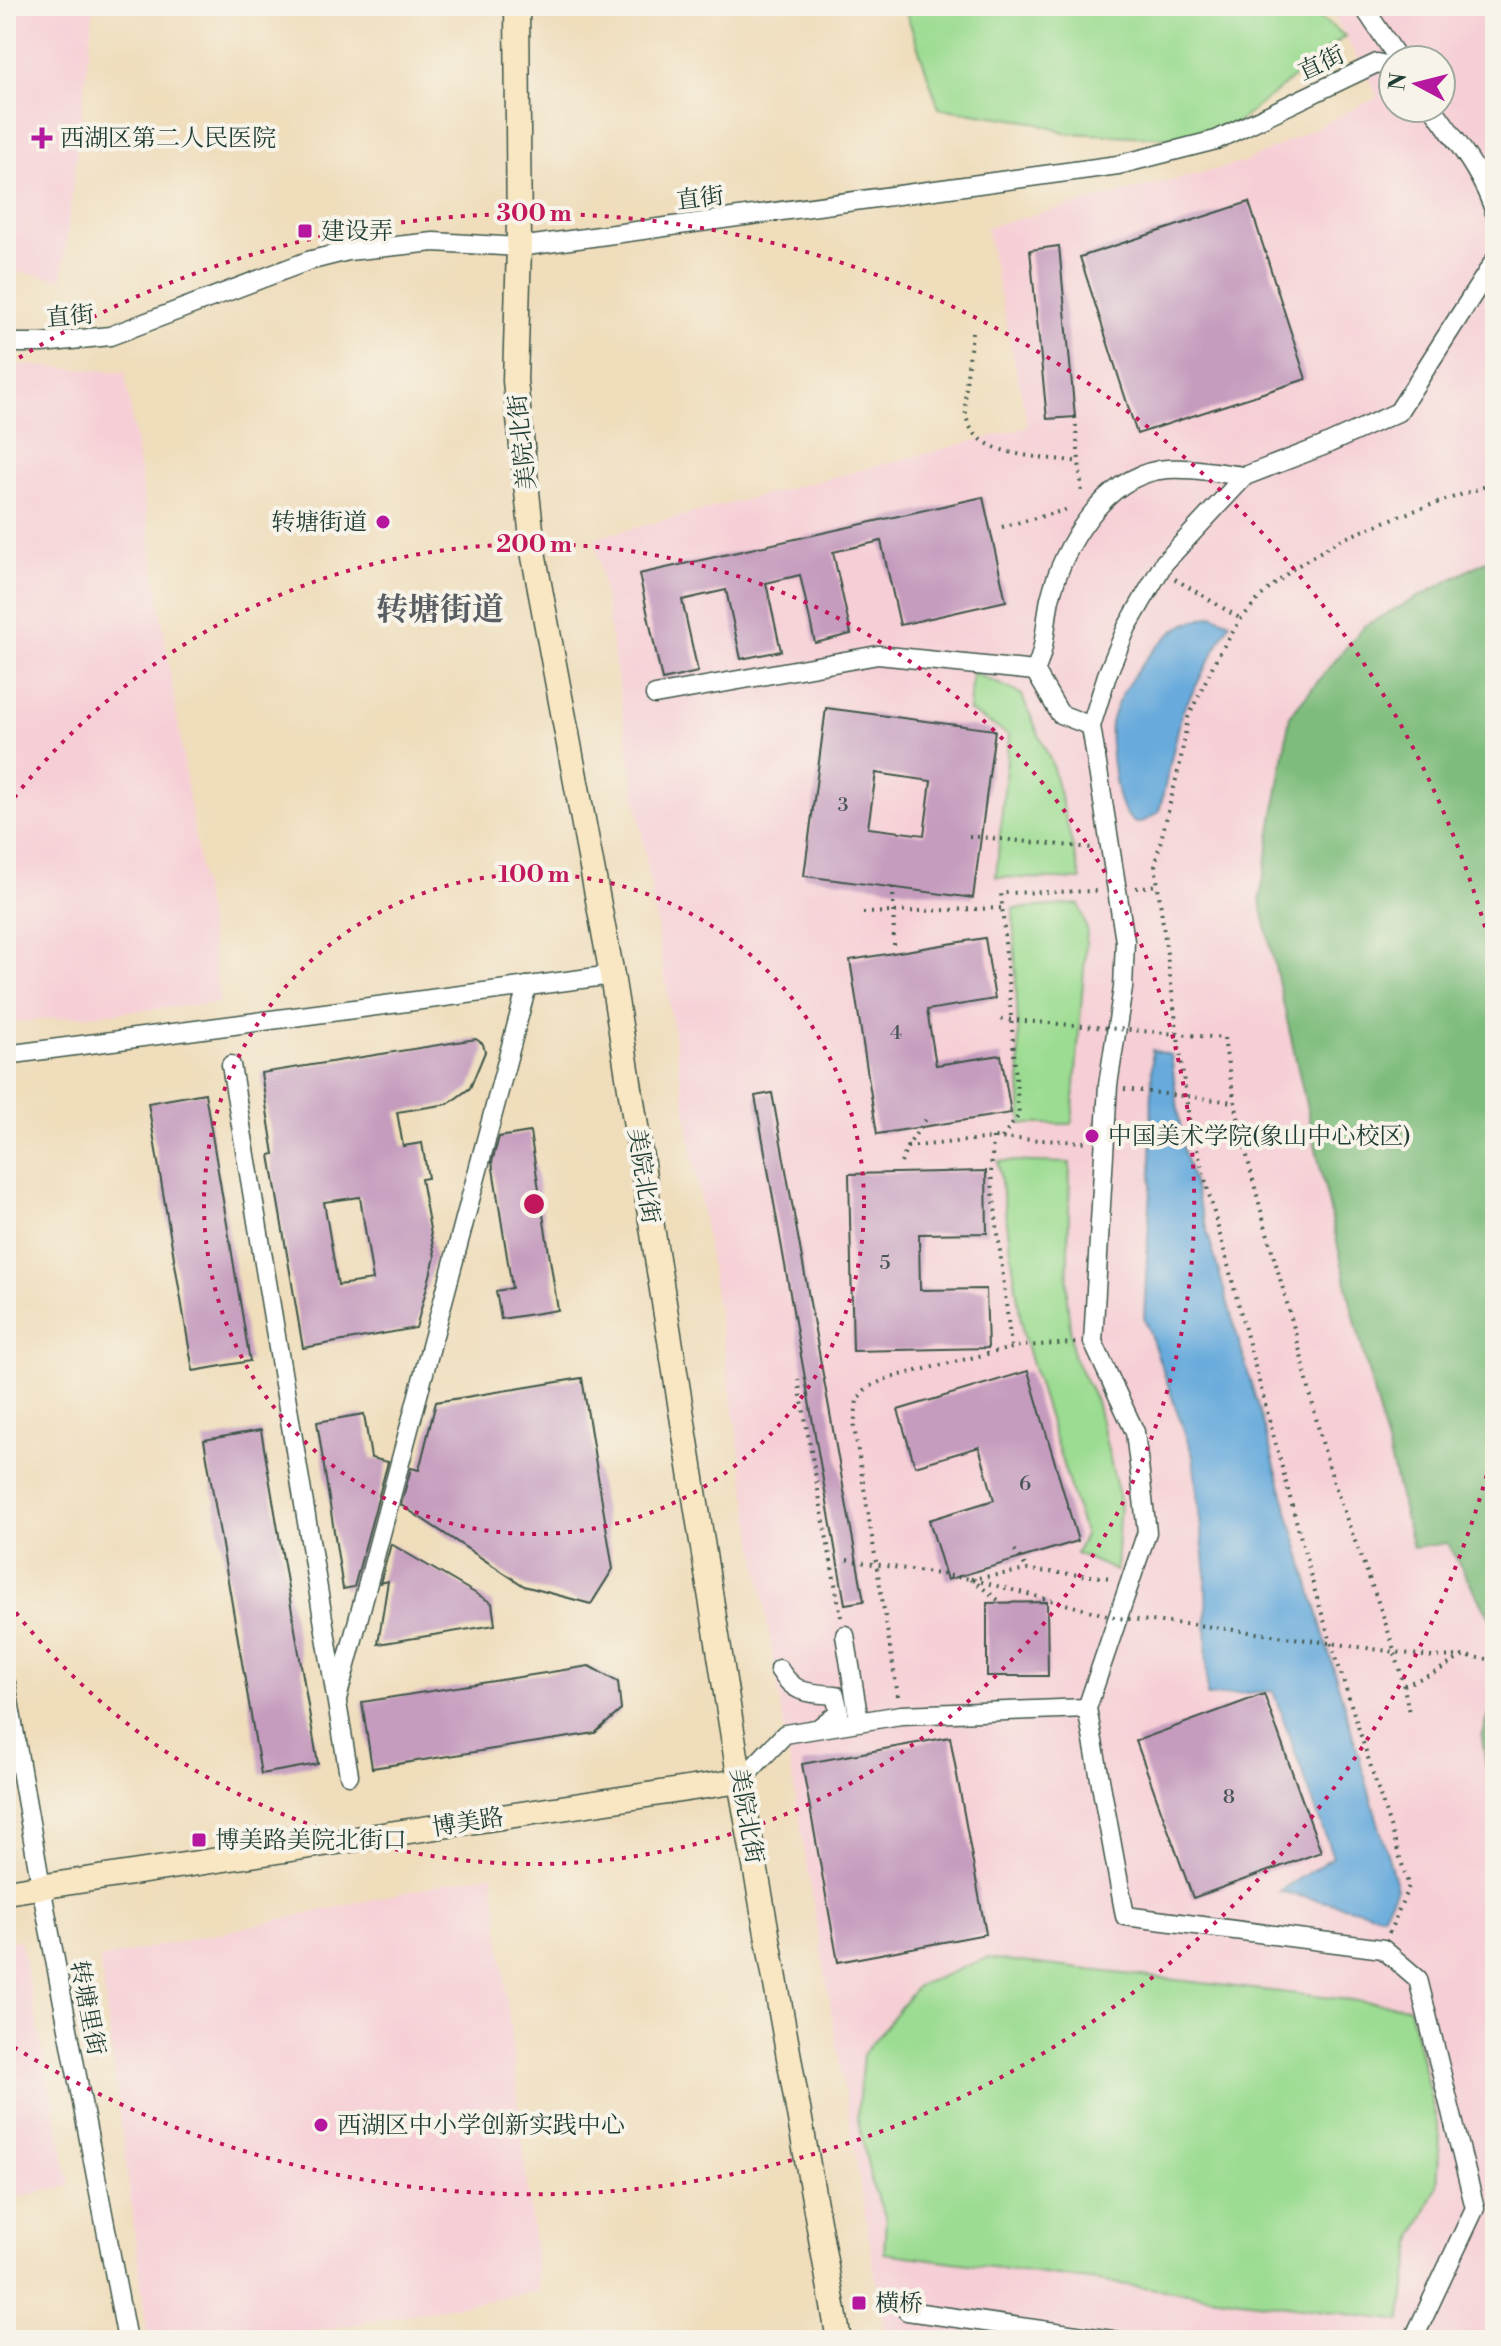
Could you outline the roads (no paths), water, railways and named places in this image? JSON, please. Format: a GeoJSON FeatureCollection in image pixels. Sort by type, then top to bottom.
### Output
{"type":"FeatureCollection","features":[{"type":"Feature","properties":{"kind":"street","name":"美院北街"},"geometry":{"type":"LineString","coordinates":[[517,6],[519,247],[515,381],[534,557],[612,975],[740,1781],[839,2340]]}},
{"type":"Feature","properties":{"kind":"street"},"geometry":{"type":"LineString","coordinates":[[1363,6],[1388,44]]}},
{"type":"Feature","properties":{"kind":"street","name":"直街"},"geometry":{"type":"LineString","coordinates":[[6,343],[42,343],[110,336],[308,261],[348,251],[434,242],[519,247],[1118,165],[1216,140],[1377,63]]}},
{"type":"Feature","properties":{"kind":"street"},"geometry":{"type":"LineString","coordinates":[[1444,124],[1466,154],[1491,199],[1495,213]]}},
{"type":"Feature","properties":{"kind":"street"},"geometry":{"type":"LineString","coordinates":[[1413,2340],[1475,2208],[1418,1979],[1383,1949],[1125,1916],[1087,1708],[1147,1532],[1135,1432],[1093,1342],[1108,1085],[1124,972],[1125,941],[1091,726],[1127,627],[1160,570],[1214,507],[1245,476],[1323,446],[1398,412],[1495,260]]}},
{"type":"Feature","properties":{"kind":"street"},"geometry":{"type":"LineString","coordinates":[[1035,671],[1042,657],[1050,600],[1065,553],[1084,512],[1128,481],[1160,470],[1245,476]]}},
{"type":"Feature","properties":{"kind":"street"},"geometry":{"type":"LineString","coordinates":[[655,695],[878,655],[1035,671]]}},
{"type":"Feature","properties":{"kind":"street"},"geometry":{"type":"LineString","coordinates":[[1035,671],[1060,714],[1091,726]]}},
{"type":"Feature","properties":{"kind":"street"},"geometry":{"type":"LineString","coordinates":[[6,1055],[612,975]]}},
{"type":"Feature","properties":{"kind":"street"},"geometry":{"type":"LineString","coordinates":[[337,1699],[527,986]]}},
{"type":"Feature","properties":{"kind":"street"},"geometry":{"type":"LineString","coordinates":[[231,1065],[349,1775]]}},
{"type":"Feature","properties":{"kind":"street"},"geometry":{"type":"LineString","coordinates":[[845,1635],[859,1721]]}},
{"type":"Feature","properties":{"kind":"street"},"geometry":{"type":"LineString","coordinates":[[779,1669],[788,1685],[807,1693],[835,1695],[839,1712],[819,1728]]}},
{"type":"Feature","properties":{"kind":"street","name":"转塘里街"},"geometry":{"type":"LineString","coordinates":[[6,1683],[127,2340]]}},
{"type":"Feature","properties":{"kind":"street"},"geometry":{"type":"LineString","coordinates":[[740,1781],[785,1734],[901,1715],[1087,1708]]}},
{"type":"Feature","properties":{"kind":"street","name":"博美路"},"geometry":{"type":"LineString","coordinates":[[6,1892],[740,1781]]}},
{"type":"Feature","properties":{"kind":"street"},"geometry":{"type":"LineString","coordinates":[[907,2311],[1112,2340]]}},
{"type":"Feature","properties":{"kind":"water"},"geometry":{"type":"Polygon","coordinates":[[[1213,615],[1230,622],[1182,712],[1159,812],[1141,823],[1135,823],[1122,807],[1116,788],[1110,736],[1114,712],[1135,674],[1164,640],[1182,626],[1213,615]]]}},
{"type":"Feature","properties":{"kind":"water"},"geometry":{"type":"Polygon","coordinates":[[[1152,1050],[1171,1055],[1183,1148],[1397,1888],[1383,1915],[1279,1891],[1333,1857],[1273,1691],[1207,1696],[1206,1574],[1193,1456],[1144,1317],[1151,1185],[1152,1050]]]}},
{"type":"Feature","properties":{"kind":"place","name":"西湖区第二人民医院"},"geometry":{"type":"Point","coordinates":[42,138]}},
{"type":"Feature","properties":{"kind":"place","name":"建设弄"},"geometry":{"type":"Point","coordinates":[305,231]}},
{"type":"Feature","properties":{"kind":"place","name":"转塘街道"},"geometry":{"type":"Point","coordinates":[383,522]}},
{"type":"Feature","properties":{"kind":"place","name":"中国美术学院(象山中心校区)"},"geometry":{"type":"Point","coordinates":[1092,1136]}},
{"type":"Feature","properties":{"kind":"place","name":"博美路美院北街口"},"geometry":{"type":"Point","coordinates":[199,1840]}},
{"type":"Feature","properties":{"kind":"place","name":"西湖区中小学创新实践中心"},"geometry":{"type":"Point","coordinates":[321,2125]}},
{"type":"Feature","properties":{"kind":"place","name":"横桥"},"geometry":{"type":"Point","coordinates":[859,2303]}},
{"type":"Feature","properties":{"kind":"district","name":"转塘街道"},"geometry":{"type":"Point","coordinates":[440,609]}}]}
